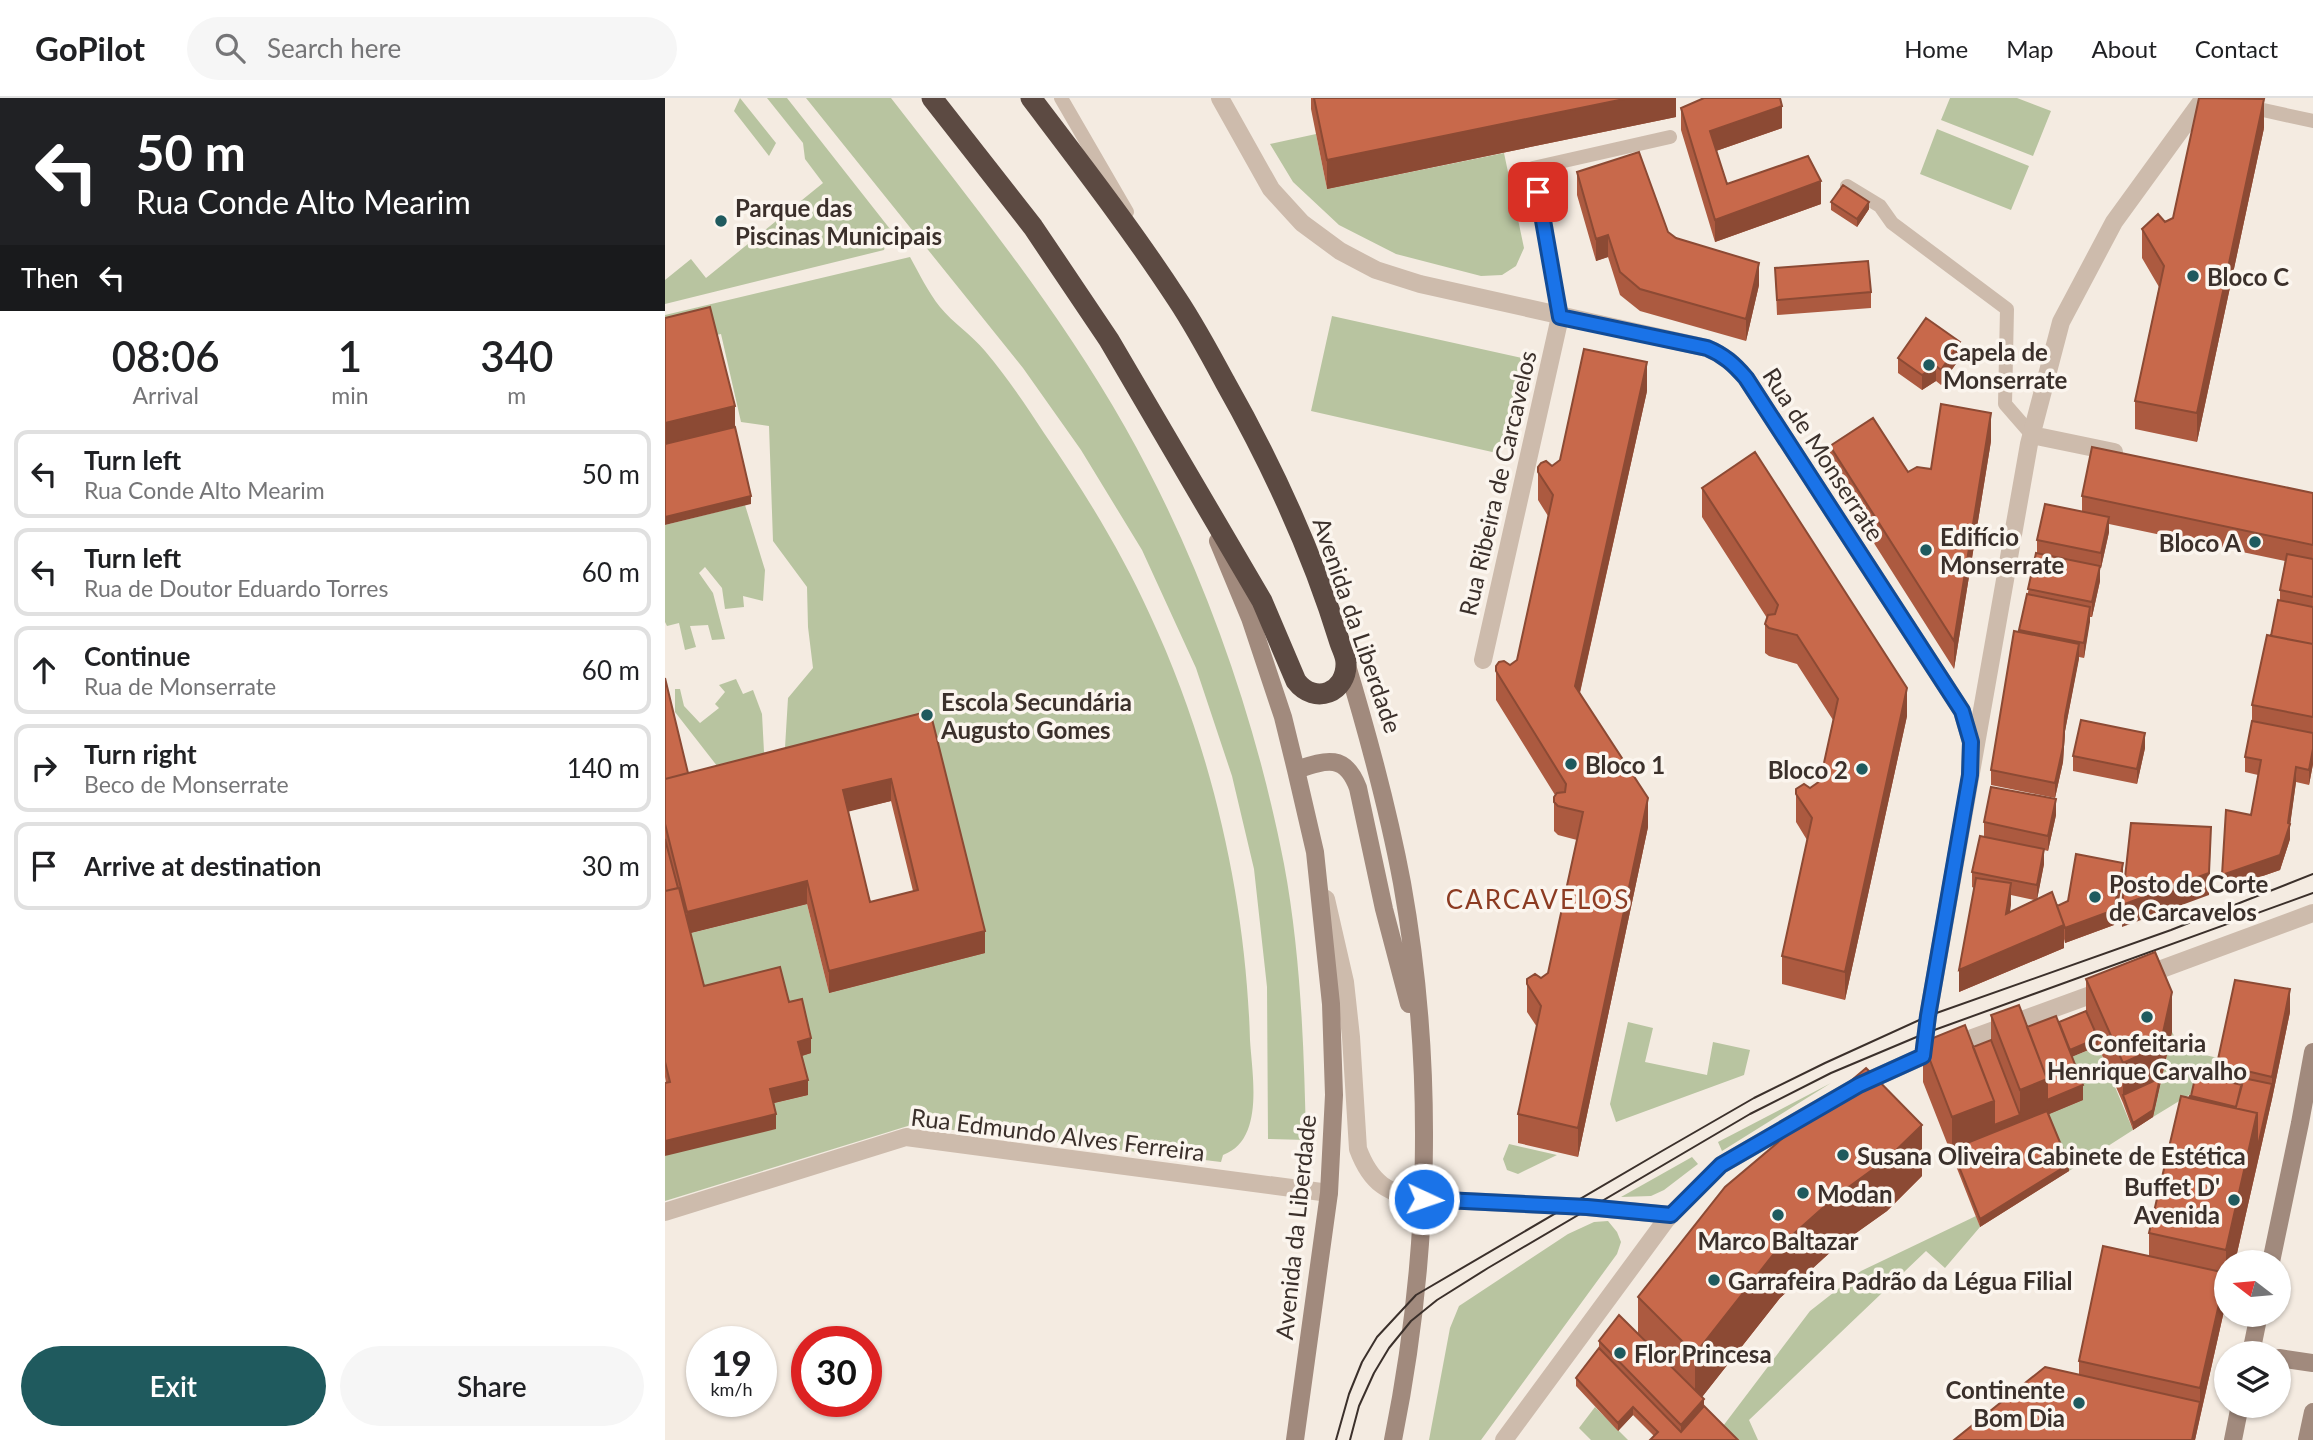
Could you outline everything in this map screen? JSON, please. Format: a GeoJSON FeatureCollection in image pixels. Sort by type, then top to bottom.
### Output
{"type":"FeatureCollection","features":[{"type":"Feature","properties":{"kind":"highway","name":"Avenida da Liberdade"},"geometry":{"type":"LineString","coordinates":[[932,98],[1049,250],[1109,340],[1182,465]]}},
{"type":"Feature","properties":{"kind":"highway","name":"Avenida da Liberdade"},"geometry":{"type":"LineString","coordinates":[[1031,98],[1099,187],[1176,298],[1252,430],[1294,518],[1330,610],[1346,662]]}},
{"type":"Feature","properties":{"kind":"highway"},"geometry":{"type":"LineString","coordinates":[[1182,465],[1262,601],[1291,670],[1303,689],[1310,694],[1319,695],[1331,691],[1345,675],[1346,662]]}},
{"type":"Feature","properties":{"kind":"main road","name":"Avenida da Liberdade"},"geometry":{"type":"LineString","coordinates":[[1182,465],[1220,545],[1250,618],[1283,717],[1315,852],[1331,1004],[1334,1095],[1329,1193],[1295,1440]]}},
{"type":"Feature","properties":{"kind":"main road","name":"Avenida da Liberdade"},"geometry":{"type":"LineString","coordinates":[[1346,662],[1374,752],[1399,871],[1413,964],[1422,1055],[1424,1199],[1416,1296],[1402,1398],[1393,1440]]}},
{"type":"Feature","properties":{"kind":"main road"},"geometry":{"type":"LineString","coordinates":[[1296,770],[1331,761],[1346,767],[1353,776],[1422,1055]]}},
{"type":"Feature","properties":{"kind":"main road"},"geometry":{"type":"LineString","coordinates":[[2273,1250],[2313,1052]]}},
{"type":"Feature","properties":{"kind":"main road"},"geometry":{"type":"LineString","coordinates":[[2291,1360],[2313,1363]]}},
{"type":"Feature","properties":{"kind":"main road"},"geometry":{"type":"LineString","coordinates":[[2307,1440],[2313,1412]]}},
{"type":"Feature","properties":{"kind":"main road"},"geometry":{"type":"LineString","coordinates":[[2232,1440],[2237,1418]]}},
{"type":"Feature","properties":{"kind":"street","name":"Rua de Monserrate"},"geometry":{"type":"LineString","coordinates":[[1220,98],[1271,189],[1303,223],[1340,251],[1376,270],[1420,285],[1707,348],[1734,363],[1962,711],[1971,742],[1970,775]]}},
{"type":"Feature","properties":{"kind":"street"},"geometry":{"type":"LineString","coordinates":[[1923,1056],[1970,775],[2032,435],[2061,322],[2114,222],[2204,98]]}},
{"type":"Feature","properties":{"kind":"street","name":"Rua Ribeira de Carcavelos"},"geometry":{"type":"LineString","coordinates":[[1483,660],[1560,317]]}},
{"type":"Feature","properties":{"kind":"street"},"geometry":{"type":"LineString","coordinates":[[2032,435],[2125,455]]}},
{"type":"Feature","properties":{"kind":"street","name":"Avenida da Liberdade"},"geometry":{"type":"LineString","coordinates":[[1315,852],[1345,982],[1358,1149],[1363,1164],[1383,1188],[1424,1199]]}},
{"type":"Feature","properties":{"kind":"street"},"geometry":{"type":"LineString","coordinates":[[1504,1440],[1671,1215],[1721,1165],[1859,1085],[1923,1056],[2313,913]]}},
{"type":"Feature","properties":{"kind":"street","name":"Rua Edmundo Alves Ferreira"},"geometry":{"type":"LineString","coordinates":[[665,1212],[906,1136],[1329,1193]]}},
{"type":"Feature","properties":{"kind":"street"},"geometry":{"type":"LineString","coordinates":[[1424,1199],[1587,1207],[1671,1215]]}},
{"type":"Feature","properties":{"kind":"lane"},"geometry":{"type":"LineString","coordinates":[[1061,98],[1176,298]]}},
{"type":"Feature","properties":{"kind":"lane"},"geometry":{"type":"LineString","coordinates":[[2223,101],[2313,121]]}},
{"type":"Feature","properties":{"kind":"lane"},"geometry":{"type":"LineString","coordinates":[[1560,317],[1533,168],[1670,136]]}},
{"type":"Feature","properties":{"kind":"lane"},"geometry":{"type":"LineString","coordinates":[[1847,186],[1880,206],[1892,223],[2007,309],[2005,404],[2032,435]]}},
{"type":"Feature","properties":{"kind":"green space"},"geometry":{"type":"Polygon","coordinates":[[[740,98],[776,143],[769,156],[734,111],[740,98]]]}},
{"type":"Feature","properties":{"kind":"green space"},"geometry":{"type":"Polygon","coordinates":[[[767,98],[787,98],[890,229],[884,250],[665,304],[665,280],[691,259],[706,278],[823,183],[805,159],[803,143],[767,98]]]}},
{"type":"Feature","properties":{"kind":"green space"},"geometry":{"type":"Polygon","coordinates":[[[806,98],[891,98],[1014,258],[1100,384],[1152,478],[1177,530],[1201,584],[1241,695],[1272,808],[1284,864],[1298,967],[1306,1140],[1268,1139],[1267,987],[1254,869],[1232,776],[1196,668],[1142,550],[1081,450],[1023,368],[806,98]]]}},
{"type":"Feature","properties":{"kind":"green space"},"geometry":{"type":"Polygon","coordinates":[[[1950,98],[2017,98],[2051,111],[2033,156],[1941,120],[1950,98]]]}},
{"type":"Feature","properties":{"kind":"green space"},"geometry":{"type":"Polygon","coordinates":[[[1937,129],[2029,166],[2011,210],[1920,174],[1937,129]]]}},
{"type":"Feature","properties":{"kind":"green space"},"geometry":{"type":"Polygon","coordinates":[[[1316,134],[1327,189],[1504,153],[1524,248],[1516,266],[1502,275],[1481,276],[1396,254],[1339,225],[1293,182],[1270,144],[1316,134]]]}},
{"type":"Feature","properties":{"kind":"green space","name":"Escola Secundária Augusto Gomes"},"geometry":{"type":"Polygon","coordinates":[[[910,257],[940,307],[993,361],[1073,477],[1127,568],[1172,665],[1207,769],[1233,877],[1247,986],[1253,1088],[1251,1121],[1245,1136],[1236,1147],[1223,1155],[1221,1162],[911,1125],[665,1201],[665,1156],[770,1104],[808,1095],[704,1001],[687,934],[807,904],[829,993],[984,953],[930,734],[784,764],[788,698],[813,668],[807,587],[773,541],[769,426],[741,422],[721,334],[665,346],[665,315],[910,257]]]}},
{"type":"Feature","properties":{"kind":"green space"},"geometry":{"type":"Polygon","coordinates":[[[1332,316],[1522,358],[1501,454],[1311,411],[1332,316]]]}},
{"type":"Feature","properties":{"kind":"green space"},"geometry":{"type":"Polygon","coordinates":[[[745,505],[765,570],[763,601],[743,596],[744,607],[725,609],[722,588],[705,567],[699,573],[713,593],[725,639],[712,640],[708,625],[690,626],[696,647],[685,650],[679,623],[667,626],[665,622],[665,525],[745,505]]]}},
{"type":"Feature","properties":{"kind":"green space"},"geometry":{"type":"Polygon","coordinates":[[[736,679],[743,694],[753,690],[762,714],[764,752],[771,757],[721,771],[675,712],[675,689],[680,689],[684,706],[700,723],[719,708],[715,704],[725,692],[719,685],[736,679]]]}},
{"type":"Feature","properties":{"kind":"green space"},"geometry":{"type":"Polygon","coordinates":[[[1628,1022],[1653,1028],[1645,1062],[1707,1075],[1713,1042],[1750,1050],[1744,1075],[1616,1122],[1610,1104],[1628,1022]]]}},
{"type":"Feature","properties":{"kind":"green space"},"geometry":{"type":"Polygon","coordinates":[[[2172,1032],[2182,1050],[2223,1059],[2217,1086],[2194,1092],[2153,1117],[2172,1032]]]}},
{"type":"Feature","properties":{"kind":"green space"},"geometry":{"type":"Polygon","coordinates":[[[2098,1046],[2133,1130],[2069,1171],[2046,1115],[2083,1100],[2067,1059],[2098,1046]]]}},
{"type":"Feature","properties":{"kind":"green space"},"geometry":{"type":"Polygon","coordinates":[[[1831,1083],[1722,1151],[1718,1142],[1831,1083]]]}},
{"type":"Feature","properties":{"kind":"green space"},"geometry":{"type":"Polygon","coordinates":[[[1509,1144],[1557,1155],[1518,1174],[1507,1170],[1503,1159],[1509,1144]]]}},
{"type":"Feature","properties":{"kind":"green space"},"geometry":{"type":"Polygon","coordinates":[[[1692,1157],[1698,1164],[1664,1190],[1651,1196],[1621,1197],[1692,1157]]]}},
{"type":"Feature","properties":{"kind":"green space"},"geometry":{"type":"Polygon","coordinates":[[[1976,1216],[1980,1227],[1945,1268],[1926,1251],[1749,1420],[1758,1440],[1730,1440],[1720,1430],[1810,1311],[1861,1271],[1976,1216]]]}},
{"type":"Feature","properties":{"kind":"green space"},"geometry":{"type":"Polygon","coordinates":[[[1608,1221],[1621,1242],[1617,1254],[1481,1440],[1429,1440],[1450,1328],[1459,1306],[1568,1234],[1594,1222],[1608,1221]]]}},
{"type":"Feature","properties":{"kind":"green space"},"geometry":{"type":"Polygon","coordinates":[[[1595,1407],[1628,1440],[1591,1440],[1579,1428],[1595,1407]]]}},
{"type":"Feature","properties":{"kind":"building"},"geometry":{"type":"Polygon","coordinates":[[[1314,98],[1629,98],[1327,160],[1314,98]]]}},
{"type":"Feature","properties":{"kind":"building"},"geometry":{"type":"Polygon","coordinates":[[[1704,98],[1780,98],[1782,106],[1710,131],[1727,184],[1808,156],[1821,181],[1715,220],[1681,108],[1704,98]]]}},
{"type":"Feature","properties":{"kind":"building","name":"Bloco C"},"geometry":{"type":"Polygon","coordinates":[[[2199,98],[2264,99],[2197,413],[2135,401],[2164,266],[2142,229],[2158,214],[2165,222],[2173,218],[2199,98]]]}},
{"type":"Feature","properties":{"kind":"building"},"geometry":{"type":"Polygon","coordinates":[[[1639,152],[1668,232],[1676,238],[1759,263],[1746,319],[1640,289],[1620,272],[1608,235],[1596,239],[1577,172],[1639,152]]]}},
{"type":"Feature","properties":{"kind":"building"},"geometry":{"type":"Polygon","coordinates":[[[1843,185],[1869,202],[1857,219],[1831,202],[1843,185]]]}},
{"type":"Feature","properties":{"kind":"building"},"geometry":{"type":"Polygon","coordinates":[[[1868,261],[1871,292],[1777,300],[1775,268],[1868,261]]]}},
{"type":"Feature","properties":{"kind":"building"},"geometry":{"type":"Polygon","coordinates":[[[710,307],[735,406],[665,423],[665,318],[710,307]]]}},
{"type":"Feature","properties":{"kind":"building"},"geometry":{"type":"Polygon","coordinates":[[[1926,318],[1960,342],[1941,370],[1936,366],[1922,375],[1898,358],[1926,318]]]}},
{"type":"Feature","properties":{"kind":"building","name":"Bloco 1"},"geometry":{"type":"Polygon","coordinates":[[[1584,349],[1647,362],[1575,686],[1648,798],[1578,1128],[1518,1114],[1541,1006],[1527,984],[1527,979],[1535,974],[1541,978],[1548,973],[1583,812],[1558,806],[1554,802],[1557,793],[1565,792],[1566,784],[1496,671],[1496,666],[1499,662],[1504,661],[1510,665],[1517,660],[1553,495],[1538,472],[1538,467],[1546,461],[1552,466],[1560,460],[1584,349]]]}},
{"type":"Feature","properties":{"kind":"building","name":"Edifício Monserrate"},"geometry":{"type":"Polygon","coordinates":[[[1941,404],[1991,413],[1954,641],[1830,446],[1873,418],[1908,472],[1917,467],[1931,469],[1941,404]]]}},
{"type":"Feature","properties":{"kind":"building"},"geometry":{"type":"Polygon","coordinates":[[[735,427],[751,496],[665,517],[665,444],[735,427]]]}},
{"type":"Feature","properties":{"kind":"building"},"geometry":{"type":"Polygon","coordinates":[[[2092,447],[2313,493],[2313,545],[2082,496],[2092,447]]]}},
{"type":"Feature","properties":{"kind":"building","name":"Bloco 2"},"geometry":{"type":"Polygon","coordinates":[[[1755,452],[1907,688],[1845,972],[1782,956],[1812,818],[1796,794],[1796,789],[1804,784],[1810,788],[1820,781],[1838,699],[1797,635],[1769,628],[1765,624],[1768,615],[1775,614],[1778,605],[1702,488],[1755,452]]]}},
{"type":"Feature","properties":{"kind":"building"},"geometry":{"type":"Polygon","coordinates":[[[2045,504],[2109,517],[2101,553],[2037,540],[2045,504]]]}},
{"type":"Feature","properties":{"kind":"building"},"geometry":{"type":"Polygon","coordinates":[[[2036,553],[2100,566],[2092,602],[2028,589],[2036,553]]]}},
{"type":"Feature","properties":{"kind":"building"},"geometry":{"type":"Polygon","coordinates":[[[2287,554],[2313,559],[2313,597],[2280,590],[2287,554]]]}},
{"type":"Feature","properties":{"kind":"building"},"geometry":{"type":"Polygon","coordinates":[[[2027,594],[2090,607],[2084,643],[2019,630],[2027,594]]]}},
{"type":"Feature","properties":{"kind":"building"},"geometry":{"type":"Polygon","coordinates":[[[2278,600],[2313,607],[2313,644],[2271,636],[2278,600]]]}},
{"type":"Feature","properties":{"kind":"building"},"geometry":{"type":"Polygon","coordinates":[[[2014,631],[2079,644],[2055,783],[1991,770],[2014,631]]]}},
{"type":"Feature","properties":{"kind":"building"},"geometry":{"type":"Polygon","coordinates":[[[2267,635],[2313,644],[2313,717],[2252,705],[2267,635]]]}},
{"type":"Feature","properties":{"kind":"building"},"geometry":{"type":"Polygon","coordinates":[[[665,678],[688,773],[665,779],[665,678]]]}},
{"type":"Feature","properties":{"kind":"building"},"geometry":{"type":"Polygon","coordinates":[[[930,711],[985,931],[829,971],[807,881],[687,912],[665,824],[665,779],[930,711]],[[891,779],[843,790],[870,902],[918,890],[891,779]]]}},
{"type":"Feature","properties":{"kind":"building"},"geometry":{"type":"Polygon","coordinates":[[[2081,720],[2145,733],[2137,769],[2073,756],[2081,720]]]}},
{"type":"Feature","properties":{"kind":"building"},"geometry":{"type":"Polygon","coordinates":[[[2252,721],[2313,733],[2309,770],[2296,767],[2290,824],[2280,855],[2222,875],[2226,810],[2251,815],[2261,760],[2245,757],[2252,721]]]}},
{"type":"Feature","properties":{"kind":"building"},"geometry":{"type":"Polygon","coordinates":[[[1991,787],[2056,799],[2048,836],[1984,822],[1991,787]]]}},
{"type":"Feature","properties":{"kind":"building"},"geometry":{"type":"Polygon","coordinates":[[[2131,823],[2211,827],[2209,873],[2122,905],[2131,823]]]}},
{"type":"Feature","properties":{"kind":"building"},"geometry":{"type":"Polygon","coordinates":[[[1980,836],[2044,849],[2037,885],[1972,872],[1980,836]]]}},
{"type":"Feature","properties":{"kind":"building"},"geometry":{"type":"Polygon","coordinates":[[[665,839],[678,888],[665,891],[665,839]]]}},
{"type":"Feature","properties":{"kind":"building","name":"Posto de Corte de Carcavelos"},"geometry":{"type":"Polygon","coordinates":[[[2076,854],[2123,863],[2114,910],[2065,928],[2057,906],[2068,901],[2076,854]]]}},
{"type":"Feature","properties":{"kind":"building"},"geometry":{"type":"Polygon","coordinates":[[[1976,878],[2011,883],[2006,914],[2052,892],[2064,925],[1959,970],[1976,878]]]}},
{"type":"Feature","properties":{"kind":"building"},"geometry":{"type":"Polygon","coordinates":[[[679,888],[704,986],[780,967],[789,1002],[802,999],[811,1038],[798,1042],[808,1080],[770,1089],[776,1114],[665,1141],[665,1083],[670,1082],[665,1062],[665,891],[679,888]]]}},
{"type":"Feature","properties":{"kind":"building"},"geometry":{"type":"Polygon","coordinates":[[[2155,952],[2172,992],[2160,1046],[2123,1063],[2086,979],[2155,952]]]}},
{"type":"Feature","properties":{"kind":"building"},"geometry":{"type":"Polygon","coordinates":[[[2235,980],[2290,989],[2272,1077],[2217,1064],[2235,980]]]}},
{"type":"Feature","properties":{"kind":"building"},"geometry":{"type":"Polygon","coordinates":[[[2019,1005],[2047,1079],[2020,1090],[1991,1015],[2019,1005]]]}},
{"type":"Feature","properties":{"kind":"building"},"geometry":{"type":"Polygon","coordinates":[[[2086,1011],[2098,1038],[2070,1050],[2059,1022],[2086,1011]]]}},
{"type":"Feature","properties":{"kind":"building"},"geometry":{"type":"Polygon","coordinates":[[[2056,1016],[2083,1085],[2047,1100],[2047,1079],[2027,1027],[2056,1016]]]}},
{"type":"Feature","properties":{"kind":"building"},"geometry":{"type":"Polygon","coordinates":[[[1965,1025],[1994,1101],[1952,1117],[1923,1042],[1965,1025]]]}},
{"type":"Feature","properties":{"kind":"building"},"geometry":{"type":"Polygon","coordinates":[[[1991,1040],[2020,1115],[1994,1125],[1994,1101],[1973,1047],[1991,1040]]]}},
{"type":"Feature","properties":{"kind":"building"},"geometry":{"type":"Polygon","coordinates":[[[1866,1068],[1922,1125],[1887,1159],[1835,1197],[1780,1246],[1695,1354],[1638,1297],[1725,1187],[1866,1068]]]}},
{"type":"Feature","properties":{"kind":"building"},"geometry":{"type":"Polygon","coordinates":[[[2196,1074],[2242,1085],[2236,1107],[2191,1096],[2196,1074]]]}},
{"type":"Feature","properties":{"kind":"building"},"geometry":{"type":"Polygon","coordinates":[[[2160,1078],[2153,1110],[2133,1123],[2123,1095],[2160,1078]]]}},
{"type":"Feature","properties":{"kind":"building"},"geometry":{"type":"Polygon","coordinates":[[[2243,1078],[2272,1084],[2257,1150],[2257,1113],[2189,1098],[2190,1096],[2236,1107],[2243,1078]]]}},
{"type":"Feature","properties":{"kind":"building"},"geometry":{"type":"Polygon","coordinates":[[[2181,1096],[2257,1113],[2226,1250],[2149,1233],[2181,1096]]]}},
{"type":"Feature","properties":{"kind":"building"},"geometry":{"type":"Polygon","coordinates":[[[2047,1111],[2069,1164],[1980,1219],[1952,1149],[2047,1111]]]}},
{"type":"Feature","properties":{"kind":"building"},"geometry":{"type":"Polygon","coordinates":[[[2103,1246],[2214,1270],[2214,1326],[2200,1388],[2079,1361],[2103,1246]]]}},
{"type":"Feature","properties":{"kind":"building"},"geometry":{"type":"Polygon","coordinates":[[[1619,1315],[1704,1399],[1681,1425],[1599,1341],[1619,1315]]]}},
{"type":"Feature","properties":{"kind":"building"},"geometry":{"type":"Polygon","coordinates":[[[1599,1348],[1681,1432],[1704,1406],[1738,1440],[1650,1440],[1658,1432],[1633,1407],[1618,1423],[1576,1378],[1599,1348]]]}},
{"type":"Feature","properties":{"kind":"building","name":"Continente Bom Dia"},"geometry":{"type":"Polygon","coordinates":[[[2045,1367],[2200,1402],[2192,1440],[1954,1440],[2045,1367]]]}},
{"type":"Feature","properties":{"kind":"tram line"},"geometry":{"type":"LineString","coordinates":[[1336,1440],[1349,1394],[1362,1362],[1377,1337],[1416,1295],[1662,1151],[1754,1098],[1928,1016],[2171,930],[2313,874]]}},
{"type":"Feature","properties":{"kind":"tram line"},"geometry":{"type":"LineString","coordinates":[[1350,1440],[1359,1406],[1374,1373],[1389,1348],[1411,1321],[1437,1300],[1488,1268],[1750,1114],[1831,1073],[1926,1033],[2313,893]]}},
{"type":"Feature","properties":{"kind":"place","name":"Parque das Piscinas Municipais"},"geometry":{"type":"Point","coordinates":[721,221]}},
{"type":"Feature","properties":{"kind":"place","name":"Bloco C"},"geometry":{"type":"Point","coordinates":[2193,276]}},
{"type":"Feature","properties":{"kind":"place","name":"Capela de Monserrate"},"geometry":{"type":"Point","coordinates":[1929,365]}},
{"type":"Feature","properties":{"kind":"place","name":"Bloco A"},"geometry":{"type":"Point","coordinates":[2255,542]}},
{"type":"Feature","properties":{"kind":"place","name":"Edifício Monserrate"},"geometry":{"type":"Point","coordinates":[1926,550]}},
{"type":"Feature","properties":{"kind":"place","name":"Escola Secundária Augusto Gomes"},"geometry":{"type":"Point","coordinates":[927,715]}},
{"type":"Feature","properties":{"kind":"place","name":"Bloco 1"},"geometry":{"type":"Point","coordinates":[1571,764]}},
{"type":"Feature","properties":{"kind":"place","name":"Bloco 2"},"geometry":{"type":"Point","coordinates":[1862,769]}},
{"type":"Feature","properties":{"kind":"place","name":"Posto de Corte de Carcavelos"},"geometry":{"type":"Point","coordinates":[2095,897]}},
{"type":"Feature","properties":{"kind":"place","name":"Confeitaria Henrique Carvalho"},"geometry":{"type":"Point","coordinates":[2147,1017]}},
{"type":"Feature","properties":{"kind":"place","name":"Susana Oliveira Cabinete de Estética"},"geometry":{"type":"Point","coordinates":[1843,1155]}},
{"type":"Feature","properties":{"kind":"place","name":"Modan"},"geometry":{"type":"Point","coordinates":[1803,1193]}},
{"type":"Feature","properties":{"kind":"place","name":"Buffet D' Avenida"},"geometry":{"type":"Point","coordinates":[2234,1200]}},
{"type":"Feature","properties":{"kind":"place","name":"Marco Baltazar"},"geometry":{"type":"Point","coordinates":[1778,1215]}},
{"type":"Feature","properties":{"kind":"place","name":"Garrafeira Padrão da Légua Filial"},"geometry":{"type":"Point","coordinates":[1714,1280]}},
{"type":"Feature","properties":{"kind":"place","name":"Flor Princesa"},"geometry":{"type":"Point","coordinates":[1620,1353]}},
{"type":"Feature","properties":{"kind":"place","name":"Continente Bom Dia"},"geometry":{"type":"Point","coordinates":[2079,1403]}},
{"type":"Feature","properties":{"kind":"district","name":"CARCAVELOS"},"geometry":{"type":"Point","coordinates":[1538,899]}},
{"type":"Feature","properties":{"kind":"route"},"geometry":{"type":"LineString","coordinates":[[1424,1199],[1587,1207],[1671,1215],[1721,1165],[1859,1085],[1923,1056],[1970,775],[1971,742],[1962,711],[1734,363],[1707,348],[1560,317],[1538,192]]}}]}
